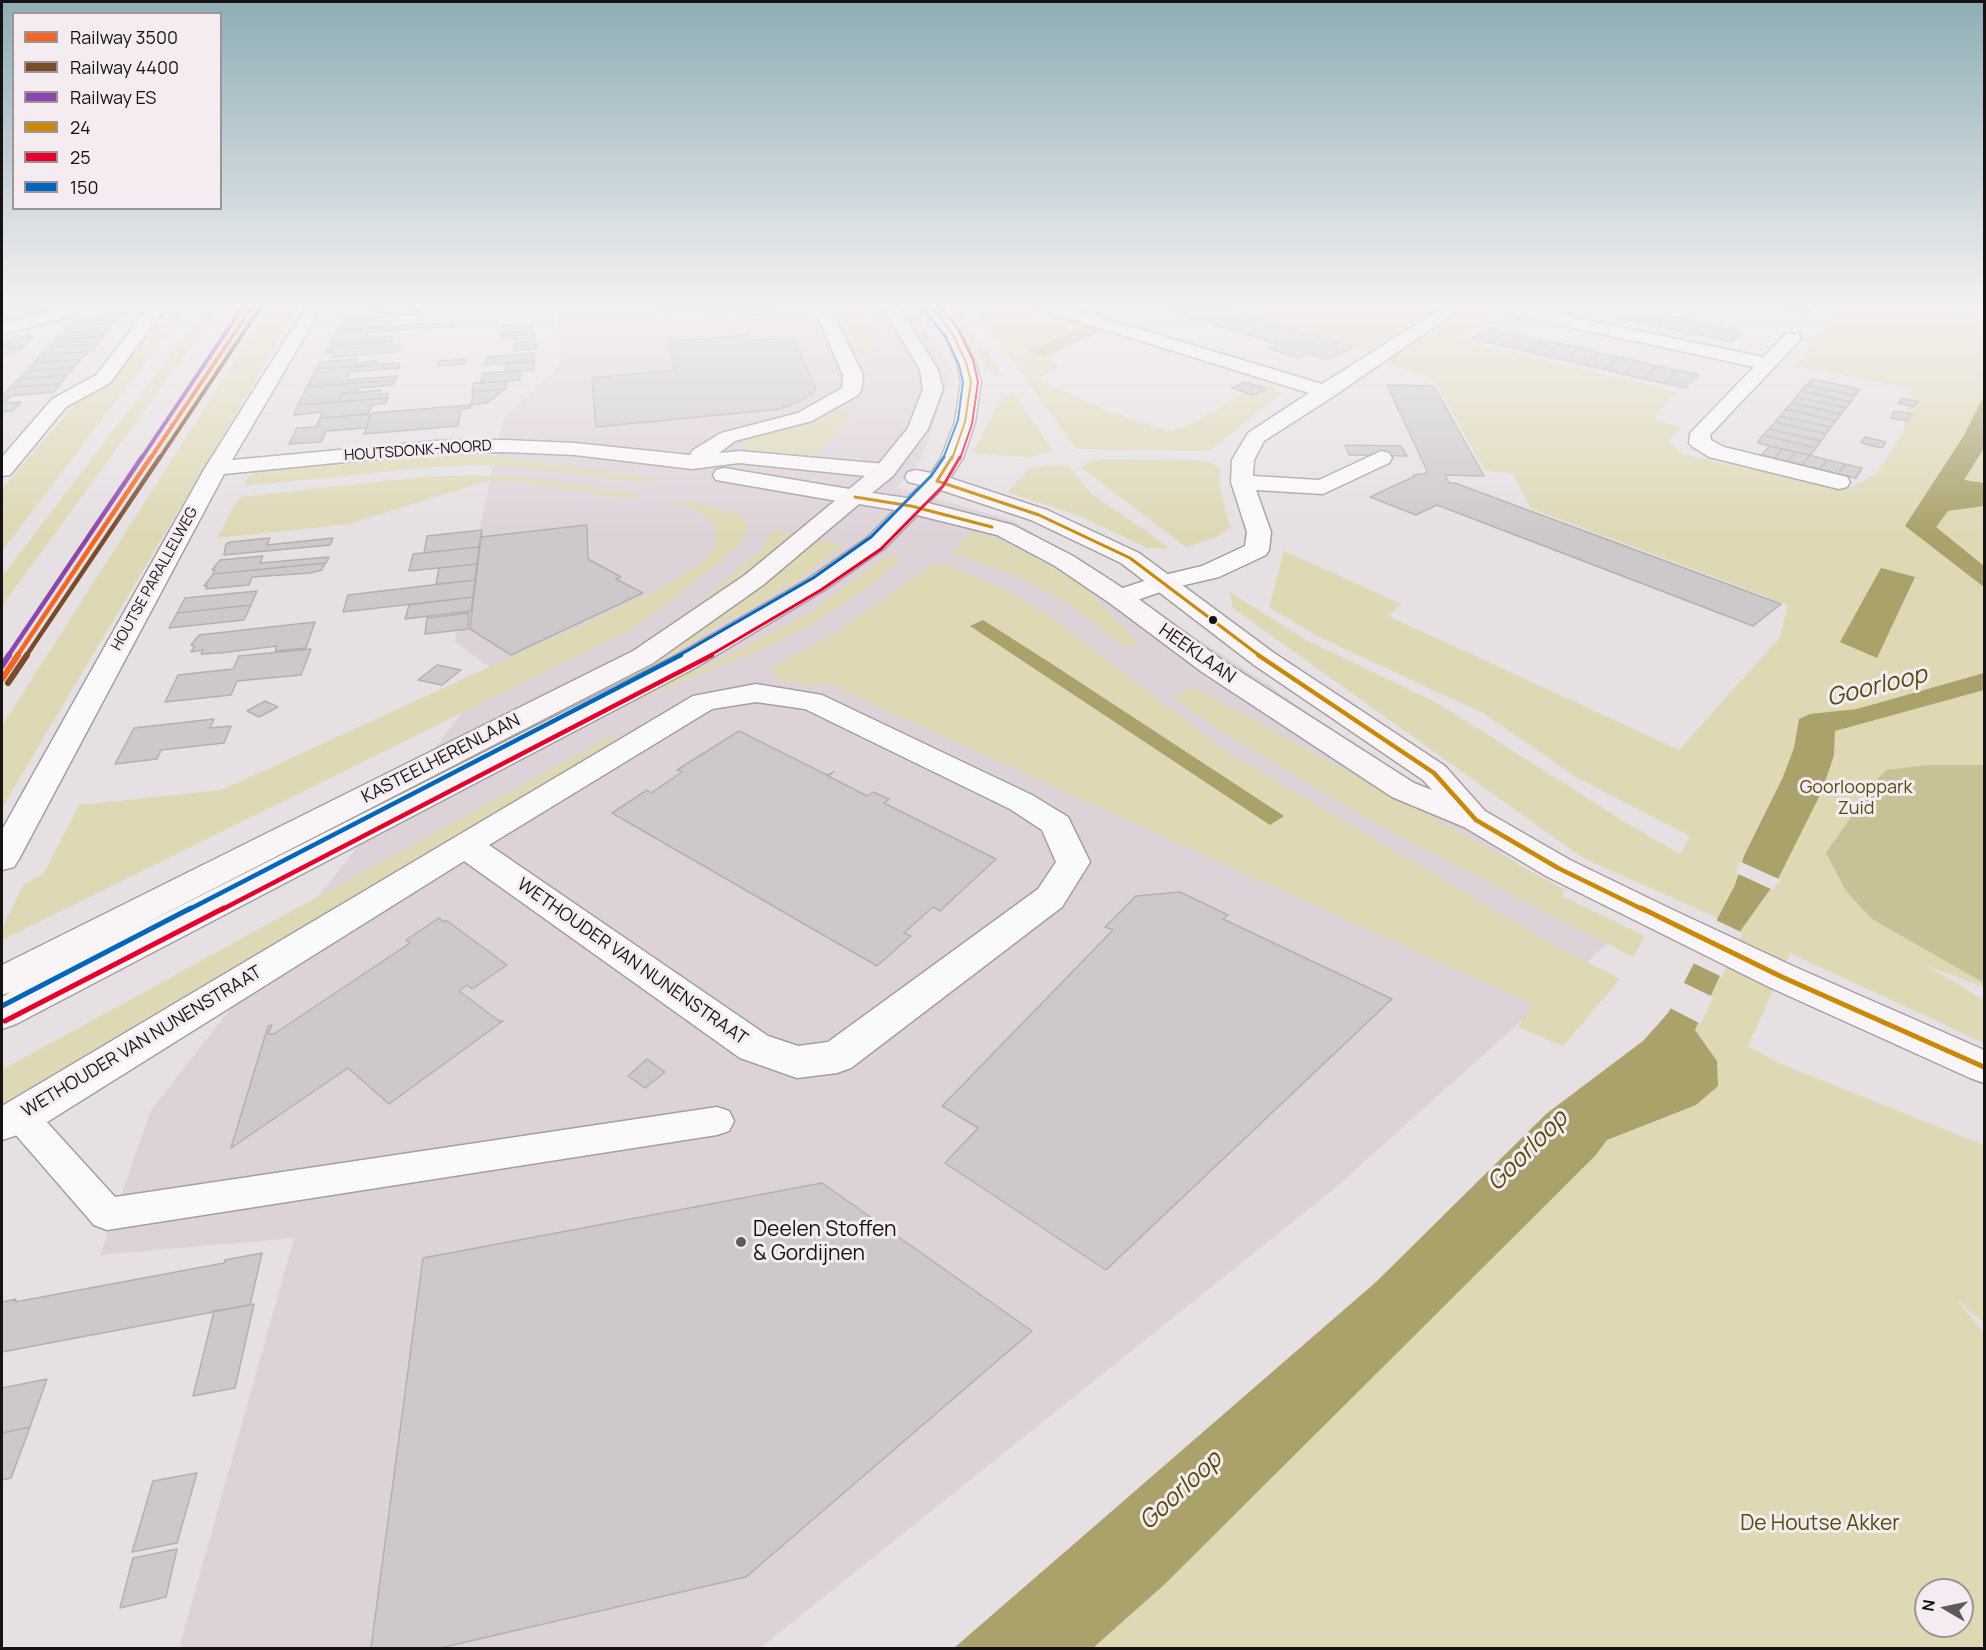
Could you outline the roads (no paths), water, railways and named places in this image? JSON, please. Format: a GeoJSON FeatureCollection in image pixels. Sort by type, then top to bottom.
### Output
{"type":"FeatureCollection","features":[{"type":"Feature","properties":{"kind":"main road"},"geometry":{"type":"LineString","coordinates":[[855,496],[885,471],[918,429],[933,389],[931,381]]}},
{"type":"Feature","properties":{"kind":"main road"},"geometry":{"type":"LineString","coordinates":[[911,506],[937,480],[952,458],[965,422],[971,381]]}},
{"type":"Feature","properties":{"kind":"main road","name":"HEEKLAAN"},"geometry":{"type":"LineString","coordinates":[[885,471],[937,480],[1039,516],[1130,558],[1165,582],[1264,659],[1434,773],[1476,820]]}},
{"type":"Feature","properties":{"kind":"main road","name":"HEEKLAAN"},"geometry":{"type":"LineString","coordinates":[[855,496],[911,506],[1005,530],[1064,561],[1120,598],[1222,672],[1403,789],[1476,820],[1558,868],[1660,919],[1782,977],[1984,1067]]}},
{"type":"Feature","properties":{"kind":"main road","name":"KASTEELHERENLAAN"},"geometry":{"type":"LineString","coordinates":[[2,981],[643,657],[754,580],[855,496]]}},
{"type":"Feature","properties":{"kind":"main road","name":"KASTEELHERENLAAN"},"geometry":{"type":"LineString","coordinates":[[2,1014],[685,662],[817,584],[876,543],[911,506]]}},
{"type":"Feature","properties":{"kind":"street"},"geometry":{"type":"LineString","coordinates":[[2,470],[58,403],[99,381]]}},
{"type":"Feature","properties":{"kind":"street","name":"HOUTSE PARALLELWEG"},"geometry":{"type":"LineString","coordinates":[[2,859],[216,468],[269,381]]}},
{"type":"Feature","properties":{"kind":"street"},"geometry":{"type":"LineString","coordinates":[[692,462],[728,437],[805,417],[837,401],[851,391],[852,381]]}},
{"type":"Feature","properties":{"kind":"street"},"geometry":{"type":"LineString","coordinates":[[1291,381],[1327,392]]}},
{"type":"Feature","properties":{"kind":"street"},"geometry":{"type":"LineString","coordinates":[[1120,598],[1165,582],[1210,572],[1257,550],[1259,532],[1242,482],[1243,460],[1255,437],[1344,381]]}},
{"type":"Feature","properties":{"kind":"street"},"geometry":{"type":"LineString","coordinates":[[1751,381],[1700,434],[1700,443],[1717,452],[1839,482]]}},
{"type":"Feature","properties":{"kind":"street","name":"HOUTSDONK-NOORD"},"geometry":{"type":"LineString","coordinates":[[216,468],[436,447],[505,446],[575,449],[692,462],[739,457],[885,471]]}},
{"type":"Feature","properties":{"kind":"street"},"geometry":{"type":"LineString","coordinates":[[1242,482],[1323,487],[1381,458]]}},
{"type":"Feature","properties":{"kind":"street","name":"HOUTSDONK-NOORD"},"geometry":{"type":"LineString","coordinates":[[692,462],[720,474],[855,496]]}},
{"type":"Feature","properties":{"kind":"street","name":"WETHOUDER VAN NUNENSTRAAT"},"geometry":{"type":"LineString","coordinates":[[11,1120],[465,845],[703,702],[756,693],[812,701],[1021,802],[1056,824],[1073,862],[1050,898],[837,1057],[797,1062],[754,1047],[465,845]]}},
{"type":"Feature","properties":{"kind":"lane"},"geometry":{"type":"LineString","coordinates":[[11,1120],[107,1214],[717,1121]]}},
{"type":"Feature","properties":{"kind":"water"},"geometry":{"type":"Polygon","coordinates":[[[1984,396],[1984,448],[1964,480],[1984,483],[1984,506],[1948,511],[1936,527],[1984,566],[1984,587],[1905,526],[1963,437],[1984,396]]]}},
{"type":"Feature","properties":{"kind":"water"},"geometry":{"type":"Polygon","coordinates":[[[1881,568],[1915,577],[1877,658],[1840,642],[1881,568]]]}},
{"type":"Feature","properties":{"kind":"water"},"geometry":{"type":"Polygon","coordinates":[[[983,620],[1284,816],[1270,825],[970,626],[983,620]]]}},
{"type":"Feature","properties":{"kind":"water","name":"Goorloop"},"geometry":{"type":"Polygon","coordinates":[[[1984,673],[1984,690],[1835,731],[1834,755],[1822,791],[1779,877],[1741,930],[1695,1030],[1717,1061],[1718,1086],[1696,1105],[1607,1140],[1595,1156],[1165,1584],[1093,1648],[954,1648],[1376,1282],[1546,1114],[1643,1041],[1668,1013],[1735,885],[1744,856],[1783,777],[1794,748],[1799,719],[1810,714],[1857,709],[1984,673]]]}},
{"type":"Feature","properties":{"kind":"rail line","name":"ES"},"geometry":{"type":"LineString","coordinates":[[2,666],[193,381]]}},
{"type":"Feature","properties":{"kind":"rail line","name":"3500"},"geometry":{"type":"LineString","coordinates":[[2,679],[202,381]]}},
{"type":"Feature","properties":{"kind":"rail line","name":"4400"},"geometry":{"type":"LineString","coordinates":[[8,683],[211,381]]}},
{"type":"Feature","properties":{"kind":"place","name":"Deelen Stoffen & Gordijnen"},"geometry":{"type":"Point","coordinates":[741,1242]}},
{"type":"Feature","properties":{"kind":"park label","name":"Goorlooppark Zuid"},"geometry":{"type":"Point","coordinates":[1856,798]}},
{"type":"Feature","properties":{"kind":"park label","name":"De Houtse Akker"},"geometry":{"type":"Point","coordinates":[1820,1524]}}]}
